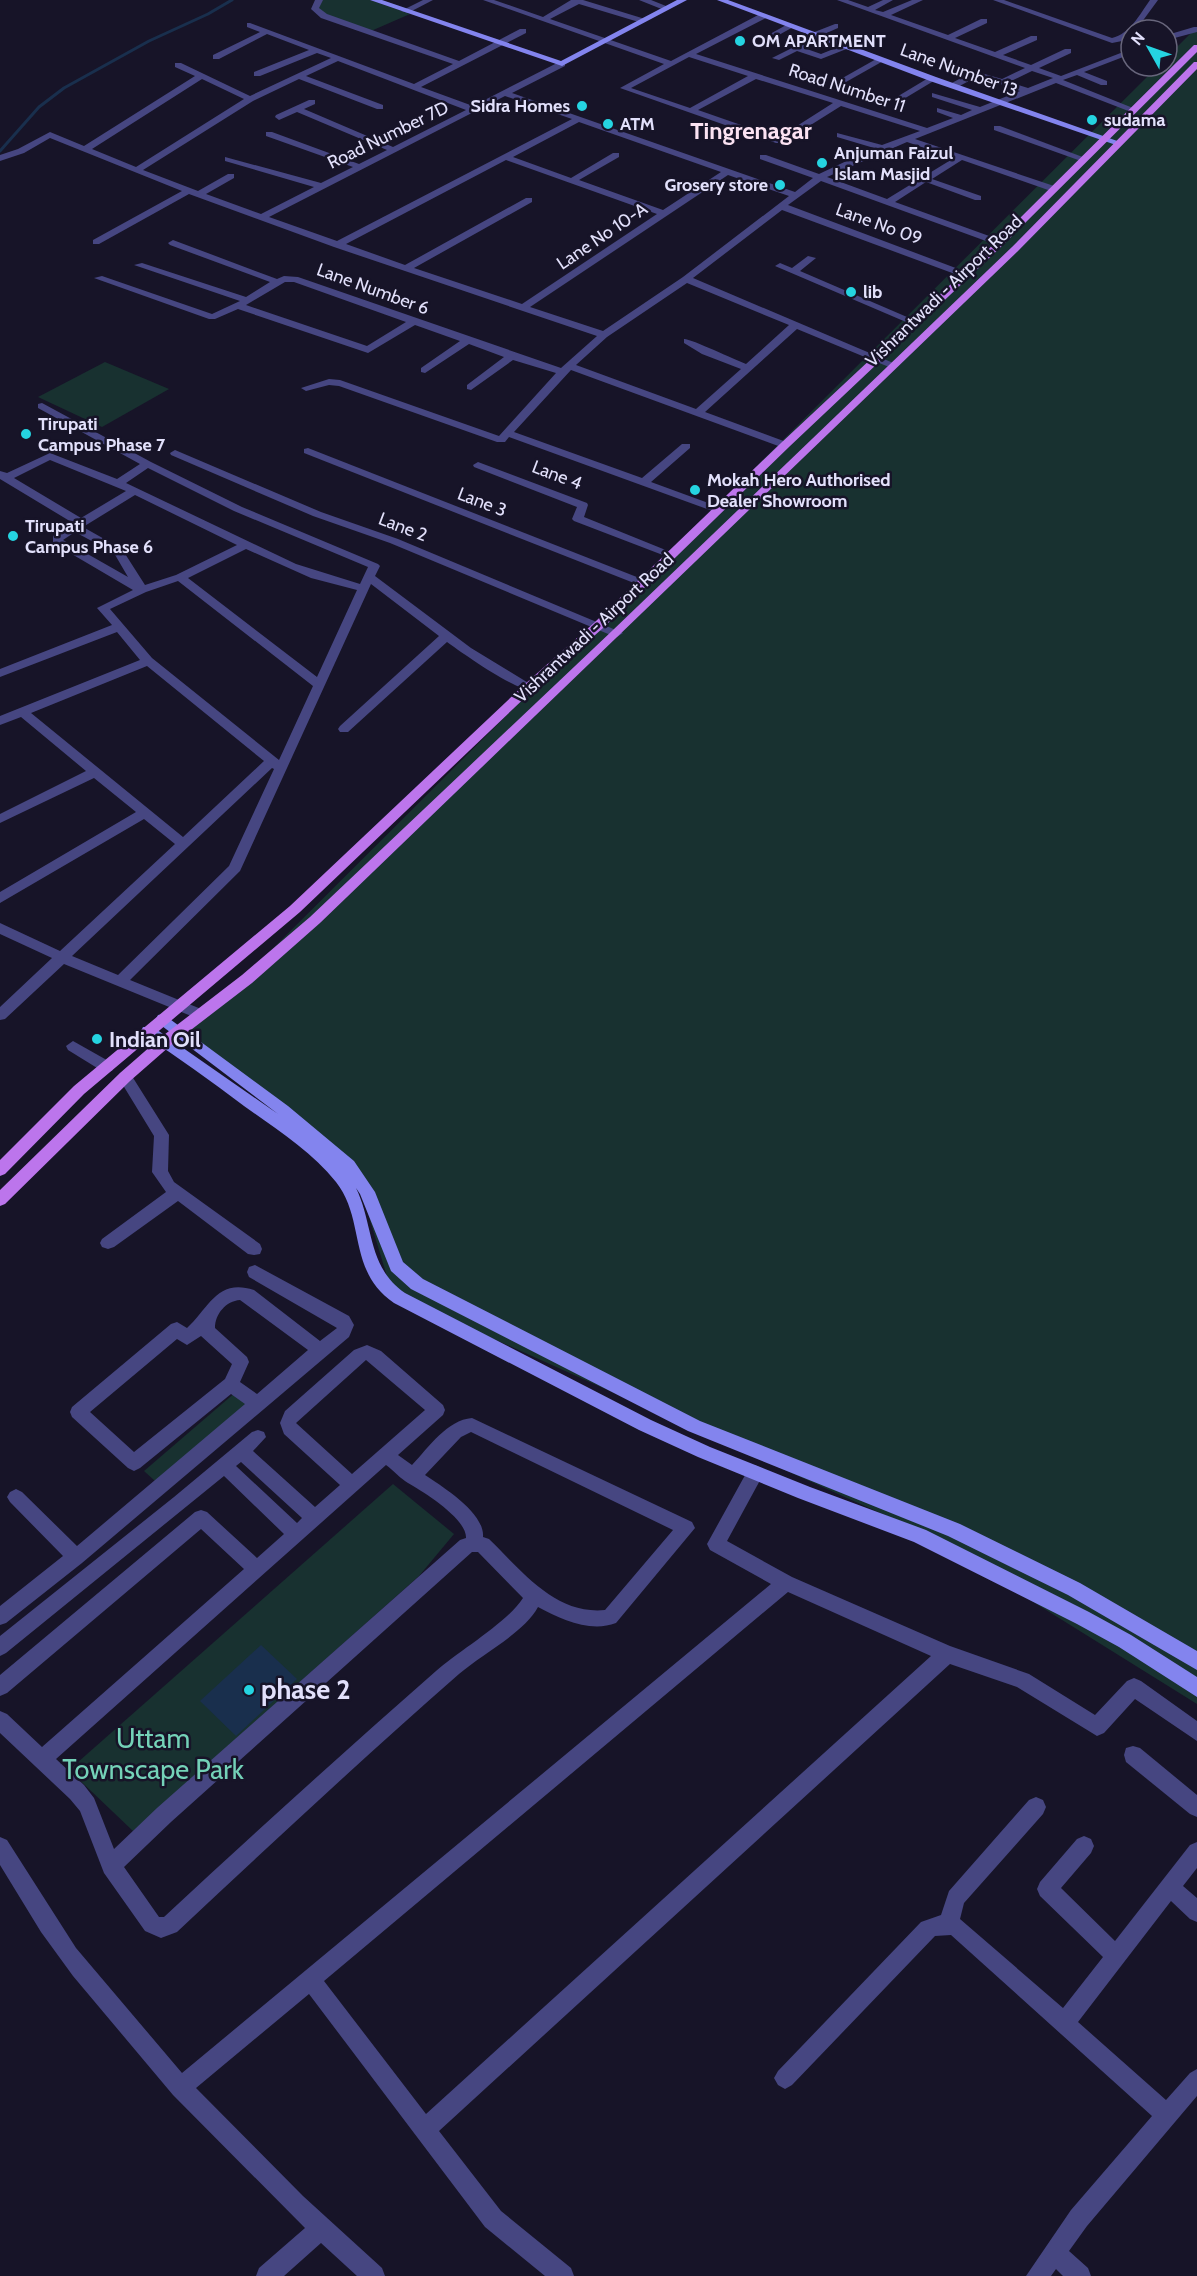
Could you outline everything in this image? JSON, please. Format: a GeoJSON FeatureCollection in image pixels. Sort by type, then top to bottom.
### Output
{"type":"FeatureCollection","features":[{"type":"Feature","properties":{"kind":"main road","name":"Vishrantwadi - Airport Road"},"geometry":{"type":"LineString","coordinates":[[0,1170],[79,1090],[295,909],[529,687],[599,625],[785,445],[1000,243],[1197,47]]}},
{"type":"Feature","properties":{"kind":"main road","name":"Vishrantwadi - Airport Road"},"geometry":{"type":"LineString","coordinates":[[0,1200],[124,1077],[165,1042],[247,979],[315,920],[1015,249],[1197,64]]}},
{"type":"Feature","properties":{"kind":"street"},"geometry":{"type":"LineString","coordinates":[[319,0],[315,9],[324,16],[460,64]]}},
{"type":"Feature","properties":{"kind":"street"},"geometry":{"type":"LineString","coordinates":[[374,0],[562,64],[682,0]]}},
{"type":"Feature","properties":{"kind":"street"},"geometry":{"type":"LineString","coordinates":[[405,11],[429,0]]}},
{"type":"Feature","properties":{"kind":"street"},"geometry":{"type":"LineString","coordinates":[[488,0],[670,63]]}},
{"type":"Feature","properties":{"kind":"street"},"geometry":{"type":"LineString","coordinates":[[643,0],[667,8]]}},
{"type":"Feature","properties":{"kind":"street","name":"Lane Number 13"},"geometry":{"type":"LineString","coordinates":[[721,0],[933,79],[1104,140],[1119,143]]}},
{"type":"Feature","properties":{"kind":"street"},"geometry":{"type":"LineString","coordinates":[[841,0],[855,2],[884,15],[1032,68],[1134,110]]}},
{"type":"Feature","properties":{"kind":"street"},"geometry":{"type":"LineString","coordinates":[[868,9],[889,0]]}},
{"type":"Feature","properties":{"kind":"street"},"geometry":{"type":"LineString","coordinates":[[884,15],[919,0]]}},
{"type":"Feature","properties":{"kind":"street"},"geometry":{"type":"LineString","coordinates":[[997,0],[1112,41],[1119,39]]}},
{"type":"Feature","properties":{"kind":"street"},"geometry":{"type":"LineString","coordinates":[[1140,18],[1154,0]]}},
{"type":"Feature","properties":{"kind":"street"},"geometry":{"type":"LineString","coordinates":[[544,19],[577,1],[642,21]]}},
{"type":"Feature","properties":{"kind":"street"},"geometry":{"type":"LineString","coordinates":[[764,16],[624,88],[778,141],[839,103]]}},
{"type":"Feature","properties":{"kind":"street"},"geometry":{"type":"LineString","coordinates":[[949,38],[984,21]]}},
{"type":"Feature","properties":{"kind":"street"},"geometry":{"type":"LineString","coordinates":[[250,25],[475,110]]}},
{"type":"Feature","properties":{"kind":"street"},"geometry":{"type":"LineString","coordinates":[[774,34],[791,26]]}},
{"type":"Feature","properties":{"kind":"street"},"geometry":{"type":"LineString","coordinates":[[776,58],[835,26]]}},
{"type":"Feature","properties":{"kind":"street"},"geometry":{"type":"LineString","coordinates":[[1179,34],[1197,28]]}},
{"type":"Feature","properties":{"kind":"street"},"geometry":{"type":"LineString","coordinates":[[415,87],[523,31]]}},
{"type":"Feature","properties":{"kind":"street"},"geometry":{"type":"LineString","coordinates":[[216,57],[268,32]]}},
{"type":"Feature","properties":{"kind":"street"},"geometry":{"type":"LineString","coordinates":[[996,55],[1034,38]]}},
{"type":"Feature","properties":{"kind":"street"},"geometry":{"type":"LineString","coordinates":[[796,48],[821,57],[846,46]]}},
{"type":"Feature","properties":{"kind":"street"},"geometry":{"type":"LineString","coordinates":[[257,74],[317,50]]}},
{"type":"Feature","properties":{"kind":"street"},"geometry":{"type":"LineString","coordinates":[[1002,82],[1068,51]]}},
{"type":"Feature","properties":{"kind":"street","name":"Road Number 11"},"geometry":{"type":"LineString","coordinates":[[687,54],[929,131]]}},
{"type":"Feature","properties":{"kind":"street"},"geometry":{"type":"LineString","coordinates":[[306,388],[329,382],[340,383],[501,440],[566,369],[604,334],[686,279],[821,177],[882,148],[1119,56]]}},
{"type":"Feature","properties":{"kind":"street"},"geometry":{"type":"LineString","coordinates":[[135,171],[250,99],[338,58]]}},
{"type":"Feature","properties":{"kind":"street"},"geometry":{"type":"LineString","coordinates":[[843,80],[881,60]]}},
{"type":"Feature","properties":{"kind":"street","name":"Road Number 7D"},"geometry":{"type":"LineString","coordinates":[[260,218],[562,64]]}},
{"type":"Feature","properties":{"kind":"street"},"geometry":{"type":"LineString","coordinates":[[178,65],[250,99]]}},
{"type":"Feature","properties":{"kind":"street"},"geometry":{"type":"LineString","coordinates":[[1077,72],[1104,83]]}},
{"type":"Feature","properties":{"kind":"street"},"geometry":{"type":"LineString","coordinates":[[953,86],[977,73],[1027,91]]}},
{"type":"Feature","properties":{"kind":"street"},"geometry":{"type":"LineString","coordinates":[[84,150],[201,76]]}},
{"type":"Feature","properties":{"kind":"street"},"geometry":{"type":"LineString","coordinates":[[299,76],[380,107]]}},
{"type":"Feature","properties":{"kind":"street"},"geometry":{"type":"LineString","coordinates":[[690,111],[755,76]]}},
{"type":"Feature","properties":{"kind":"street"},"geometry":{"type":"LineString","coordinates":[[899,98],[933,79]]}},
{"type":"Feature","properties":{"kind":"street"},"geometry":{"type":"LineString","coordinates":[[507,94],[795,195]]}},
{"type":"Feature","properties":{"kind":"street"},"geometry":{"type":"LineString","coordinates":[[935,95],[980,110]]}},
{"type":"Feature","properties":{"kind":"street"},"geometry":{"type":"LineString","coordinates":[[279,117],[312,102]]}},
{"type":"Feature","properties":{"kind":"street"},"geometry":{"type":"LineString","coordinates":[[297,109],[394,150]]}},
{"type":"Feature","properties":{"kind":"street"},"geometry":{"type":"LineString","coordinates":[[940,110],[962,118]]}},
{"type":"Feature","properties":{"kind":"street"},"geometry":{"type":"LineString","coordinates":[[337,244],[579,119]]}},
{"type":"Feature","properties":{"kind":"street"},"geometry":{"type":"LineString","coordinates":[[997,128],[1084,159]]}},
{"type":"Feature","properties":{"kind":"street"},"geometry":{"type":"LineString","coordinates":[[269,134],[360,167]]}},
{"type":"Feature","properties":{"kind":"street"},"geometry":{"type":"LineString","coordinates":[[0,158],[50,135],[135,171],[260,218],[604,334]]}},
{"type":"Feature","properties":{"kind":"street"},"geometry":{"type":"LineString","coordinates":[[840,135],[882,148]]}},
{"type":"Feature","properties":{"kind":"street"},"geometry":{"type":"LineString","coordinates":[[907,139],[1054,189]]}},
{"type":"Feature","properties":{"kind":"street"},"geometry":{"type":"LineString","coordinates":[[571,181],[616,155]]}},
{"type":"Feature","properties":{"kind":"street"},"geometry":{"type":"LineString","coordinates":[[505,157],[664,214]]}},
{"type":"Feature","properties":{"kind":"street"},"geometry":{"type":"LineString","coordinates":[[764,157],[1000,243]]}},
{"type":"Feature","properties":{"kind":"street"},"geometry":{"type":"LineString","coordinates":[[887,203],[961,157]]}},
{"type":"Feature","properties":{"kind":"street"},"geometry":{"type":"LineString","coordinates":[[228,159],[321,186]]}},
{"type":"Feature","properties":{"kind":"street","name":"Lane No 10-A"},"geometry":{"type":"LineString","coordinates":[[524,307],[728,171]]}},
{"type":"Feature","properties":{"kind":"street"},"geometry":{"type":"LineString","coordinates":[[96,242],[192,193],[231,176]]}},
{"type":"Feature","properties":{"kind":"street"},"geometry":{"type":"LineString","coordinates":[[925,179],[978,198]]}},
{"type":"Feature","properties":{"kind":"street"},"geometry":{"type":"LineString","coordinates":[[406,268],[529,200]]}},
{"type":"Feature","properties":{"kind":"street","name":"Lane No 09"},"geometry":{"type":"LineString","coordinates":[[781,206],[966,275]]}},
{"type":"Feature","properties":{"kind":"street","name":"Lane Number 6"},"geometry":{"type":"LineString","coordinates":[[172,243],[277,282],[284,279],[295,279],[511,356],[566,369],[785,445]]}},
{"type":"Feature","properties":{"kind":"street"},"geometry":{"type":"LineString","coordinates":[[794,271],[811,258]]}},
{"type":"Feature","properties":{"kind":"street"},"geometry":{"type":"LineString","coordinates":[[139,265],[368,350],[414,321]]}},
{"type":"Feature","properties":{"kind":"street"},"geometry":{"type":"LineString","coordinates":[[780,266],[916,323]]}},
{"type":"Feature","properties":{"kind":"street"},"geometry":{"type":"LineString","coordinates":[[99,278],[212,317],[243,303],[277,282]]}},
{"type":"Feature","properties":{"kind":"street"},"geometry":{"type":"LineString","coordinates":[[686,279],[893,365]]}},
{"type":"Feature","properties":{"kind":"street"},"geometry":{"type":"LineString","coordinates":[[697,414],[795,325]]}},
{"type":"Feature","properties":{"kind":"street"},"geometry":{"type":"LineString","coordinates":[[425,370],[467,340]]}},
{"type":"Feature","properties":{"kind":"street"},"geometry":{"type":"LineString","coordinates":[[687,341],[706,352],[748,368]]}},
{"type":"Feature","properties":{"kind":"street"},"geometry":{"type":"LineString","coordinates":[[471,387],[511,356]]}},
{"type":"Feature","properties":{"kind":"street"},"geometry":{"type":"LineString","coordinates":[[42,406],[147,464],[238,509],[374,566],[320,685],[277,765],[235,868],[120,981]]}},
{"type":"Feature","properties":{"kind":"street"},"geometry":{"type":"LineString","coordinates":[[508,433],[718,510]]}},
{"type":"Feature","properties":{"kind":"street"},"geometry":{"type":"LineString","coordinates":[[643,483],[686,446]]}},
{"type":"Feature","properties":{"kind":"street","name":"Lane 3"},"geometry":{"type":"LineString","coordinates":[[308,451],[643,583]]}},
{"type":"Feature","properties":{"kind":"street","name":"Lane 2"},"geometry":{"type":"LineString","coordinates":[[175,453],[317,514],[394,542],[617,633]]}},
{"type":"Feature","properties":{"kind":"street"},"geometry":{"type":"LineString","coordinates":[[3,476],[50,456],[182,512],[245,544],[319,577],[366,583],[529,687]]}},
{"type":"Feature","properties":{"kind":"street"},"geometry":{"type":"LineString","coordinates":[[118,484],[147,464]]}},
{"type":"Feature","properties":{"kind":"street","name":"Lane 4"},"geometry":{"type":"LineString","coordinates":[[478,465],[583,505],[578,519],[672,555]]}},
{"type":"Feature","properties":{"kind":"street"},"geometry":{"type":"LineString","coordinates":[[3,476],[118,551],[142,590]]}},
{"type":"Feature","properties":{"kind":"street"},"geometry":{"type":"LineString","coordinates":[[134,491],[57,538],[57,541],[142,590]]}},
{"type":"Feature","properties":{"kind":"street"},"geometry":{"type":"LineString","coordinates":[[245,544],[180,577],[142,590],[103,608],[148,661],[277,765]]}},
{"type":"Feature","properties":{"kind":"street"},"geometry":{"type":"LineString","coordinates":[[180,577],[320,685]]}},
{"type":"Feature","properties":{"kind":"street"},"geometry":{"type":"LineString","coordinates":[[0,673],[118,627]]}},
{"type":"Feature","properties":{"kind":"street"},"geometry":{"type":"LineString","coordinates":[[344,729],[447,635]]}},
{"type":"Feature","properties":{"kind":"street"},"geometry":{"type":"LineString","coordinates":[[0,721],[148,661]]}},
{"type":"Feature","properties":{"kind":"street"},"geometry":{"type":"LineString","coordinates":[[22,712],[183,844]]}},
{"type":"Feature","properties":{"kind":"street"},"geometry":{"type":"LineString","coordinates":[[0,1015],[183,844],[277,765]]}},
{"type":"Feature","properties":{"kind":"street"},"geometry":{"type":"LineString","coordinates":[[0,819],[95,772]]}},
{"type":"Feature","properties":{"kind":"street"},"geometry":{"type":"LineString","coordinates":[[0,898],[145,813]]}},
{"type":"Feature","properties":{"kind":"street"},"geometry":{"type":"LineString","coordinates":[[0,928],[61,957],[201,1015]]}},
{"type":"Feature","properties":{"kind":"street"},"geometry":{"type":"LineString","coordinates":[[163,1019],[283,1110],[349,1165],[368,1192],[397,1266],[417,1284],[694,1426],[954,1530],[1074,1590],[1197,1661]]}},
{"type":"Feature","properties":{"kind":"street"},"geometry":{"type":"LineString","coordinates":[[148,1031],[280,1123],[319,1154],[342,1179],[356,1204],[371,1265],[381,1282],[392,1293],[413,1306],[645,1425],[755,1473],[920,1536],[1125,1641],[1197,1688]]}},
{"type":"Feature","properties":{"kind":"street"},"geometry":{"type":"LineString","coordinates":[[73,1046],[107,1067]]}},
{"type":"Feature","properties":{"kind":"street"},"geometry":{"type":"LineString","coordinates":[[124,1077],[162,1135],[160,1172],[169,1186],[254,1249]]}},
{"type":"Feature","properties":{"kind":"street"},"geometry":{"type":"LineString","coordinates":[[108,1243],[177,1192]]}},
{"type":"Feature","properties":{"kind":"street"},"geometry":{"type":"LineString","coordinates":[[0,1617],[76,1557],[343,1332],[346,1325],[343,1321],[255,1272]]}},
{"type":"Feature","properties":{"kind":"street"},"geometry":{"type":"LineString","coordinates":[[206,1321],[187,1338],[177,1329],[78,1412],[134,1463],[231,1384],[241,1362],[207,1331],[206,1321],[209,1312],[232,1293],[240,1291],[320,1350]]}},
{"type":"Feature","properties":{"kind":"street"},"geometry":{"type":"LineString","coordinates":[[41,1760],[437,1410],[375,1356],[367,1352],[360,1354],[291,1416],[288,1424],[290,1430],[352,1485]]}},
{"type":"Feature","properties":{"kind":"street"},"geometry":{"type":"LineString","coordinates":[[231,1384],[257,1404]]}},
{"type":"Feature","properties":{"kind":"street"},"geometry":{"type":"LineString","coordinates":[[111,1866],[164,1815],[466,1546],[474,1543],[483,1545],[533,1595],[587,1618],[603,1620],[610,1617],[686,1528],[472,1425],[463,1426],[455,1432],[412,1477]]}},
{"type":"Feature","properties":{"kind":"street"},"geometry":{"type":"LineString","coordinates":[[0,1647],[258,1437]]}},
{"type":"Feature","properties":{"kind":"street"},"geometry":{"type":"LineString","coordinates":[[241,1450],[314,1518]]}},
{"type":"Feature","properties":{"kind":"street"},"geometry":{"type":"LineString","coordinates":[[387,1456],[461,1512],[475,1532],[474,1543]]}},
{"type":"Feature","properties":{"kind":"street"},"geometry":{"type":"LineString","coordinates":[[224,1465],[296,1534]]}},
{"type":"Feature","properties":{"kind":"street"},"geometry":{"type":"LineString","coordinates":[[755,1473],[716,1544],[786,1582],[947,1654],[1022,1680],[1097,1727],[1134,1687],[1197,1731]]}},
{"type":"Feature","properties":{"kind":"street"},"geometry":{"type":"LineString","coordinates":[[16,1497],[76,1557]]}},
{"type":"Feature","properties":{"kind":"street"},"geometry":{"type":"LineString","coordinates":[[0,1688],[201,1518],[256,1569]]}},
{"type":"Feature","properties":{"kind":"street"},"geometry":{"type":"LineString","coordinates":[[180,2088],[786,1582]]}},
{"type":"Feature","properties":{"kind":"street"},"geometry":{"type":"LineString","coordinates":[[0,1720],[77,1792],[87,1805],[111,1866],[152,1924],[161,1928],[170,1925],[291,1812],[455,1666],[520,1616],[530,1604],[533,1595]]}},
{"type":"Feature","properties":{"kind":"street"},"geometry":{"type":"LineString","coordinates":[[424,2130],[947,1654]]}},
{"type":"Feature","properties":{"kind":"street"},"geometry":{"type":"LineString","coordinates":[[1133,1755],[1197,1807]]}},
{"type":"Feature","properties":{"kind":"street"},"geometry":{"type":"LineString","coordinates":[[950,1923],[956,1898],[1036,1807]]}},
{"type":"Feature","properties":{"kind":"street"},"geometry":{"type":"LineString","coordinates":[[1084,1846],[1047,1889],[1117,1956]]}},
{"type":"Feature","properties":{"kind":"street"},"geometry":{"type":"LineString","coordinates":[[0,1847],[79,1968],[180,2088],[248,2160],[374,2276]]}},
{"type":"Feature","properties":{"kind":"street"},"geometry":{"type":"LineString","coordinates":[[1064,2023],[1197,1852]]}},
{"type":"Feature","properties":{"kind":"street"},"geometry":{"type":"LineString","coordinates":[[1171,1888],[1197,1912]]}},
{"type":"Feature","properties":{"kind":"street"},"geometry":{"type":"LineString","coordinates":[[785,2078],[928,1929],[939,1924],[950,1923],[1168,2116]]}},
{"type":"Feature","properties":{"kind":"street"},"geometry":{"type":"LineString","coordinates":[[310,1979],[493,2219],[563,2276]]}},
{"type":"Feature","properties":{"kind":"street"},"geometry":{"type":"LineString","coordinates":[[1037,2276],[1079,2218],[1197,2080]]}},
{"type":"Feature","properties":{"kind":"street"},"geometry":{"type":"LineString","coordinates":[[267,2276],[321,2229]]}},
{"type":"Feature","properties":{"kind":"street"},"geometry":{"type":"LineString","coordinates":[[1054,2253],[1080,2276]]}},
{"type":"Feature","properties":{"kind":"green space"},"geometry":{"type":"Polygon","coordinates":[[[321,0],[370,0],[410,14],[371,31],[320,13],[317,9],[321,0]]]}},
{"type":"Feature","properties":{"kind":"green space"},"geometry":{"type":"Polygon","coordinates":[[[1197,27],[1197,1704],[916,1529],[392,1293],[363,1197],[319,1137],[187,1034],[1146,78],[1179,78],[1179,45],[1197,27]]]}},
{"type":"Feature","properties":{"kind":"green space"},"geometry":{"type":"Polygon","coordinates":[[[105,362],[169,389],[102,427],[38,397],[105,362]]]}},
{"type":"Feature","properties":{"kind":"green space"},"geometry":{"type":"Polygon","coordinates":[[[244,1385],[266,1404],[166,1491],[144,1471],[244,1385]]]}},
{"type":"Feature","properties":{"kind":"green space","name":"Uttam Townscape Park"},"geometry":{"type":"Polygon","coordinates":[[[393,1484],[454,1534],[419,1576],[133,1831],[69,1770],[393,1484]]]}},
{"type":"Feature","properties":{"kind":"water","name":"phase 2"},"geometry":{"type":"Polygon","coordinates":[[[261,1645],[297,1679],[236,1736],[200,1701],[261,1645]]]}},
{"type":"Feature","properties":{"kind":"waterway"},"geometry":{"type":"LineString","coordinates":[[0,151],[39,107],[64,88],[149,41],[208,14],[232,0]]}},
{"type":"Feature","properties":{"kind":"place","name":"OM APARTMENT"},"geometry":{"type":"Point","coordinates":[740,41]}},
{"type":"Feature","properties":{"kind":"place","name":"Sidra Homes"},"geometry":{"type":"Point","coordinates":[582,106]}},
{"type":"Feature","properties":{"kind":"place","name":"sudama"},"geometry":{"type":"Point","coordinates":[1092,120]}},
{"type":"Feature","properties":{"kind":"place","name":"ATM"},"geometry":{"type":"Point","coordinates":[608,124]}},
{"type":"Feature","properties":{"kind":"place","name":"Anjuman Faizul Islam Masjid"},"geometry":{"type":"Point","coordinates":[822,163]}},
{"type":"Feature","properties":{"kind":"place","name":"Grosery store"},"geometry":{"type":"Point","coordinates":[780,185]}},
{"type":"Feature","properties":{"kind":"place","name":"lib"},"geometry":{"type":"Point","coordinates":[851,292]}},
{"type":"Feature","properties":{"kind":"place","name":"Tirupati Campus Phase 7"},"geometry":{"type":"Point","coordinates":[26,434]}},
{"type":"Feature","properties":{"kind":"place","name":"Mokah Hero Authorised Dealer Showroom"},"geometry":{"type":"Point","coordinates":[695,490]}},
{"type":"Feature","properties":{"kind":"place","name":"Tirupati Campus Phase 6"},"geometry":{"type":"Point","coordinates":[13,536]}},
{"type":"Feature","properties":{"kind":"place","name":"Indian Oil"},"geometry":{"type":"Point","coordinates":[97,1039]}},
{"type":"Feature","properties":{"kind":"place","name":"phase 2"},"geometry":{"type":"Point","coordinates":[249,1690]}},
{"type":"Feature","properties":{"kind":"district","name":"Tingrenagar"},"geometry":{"type":"Point","coordinates":[751,131]}}]}
